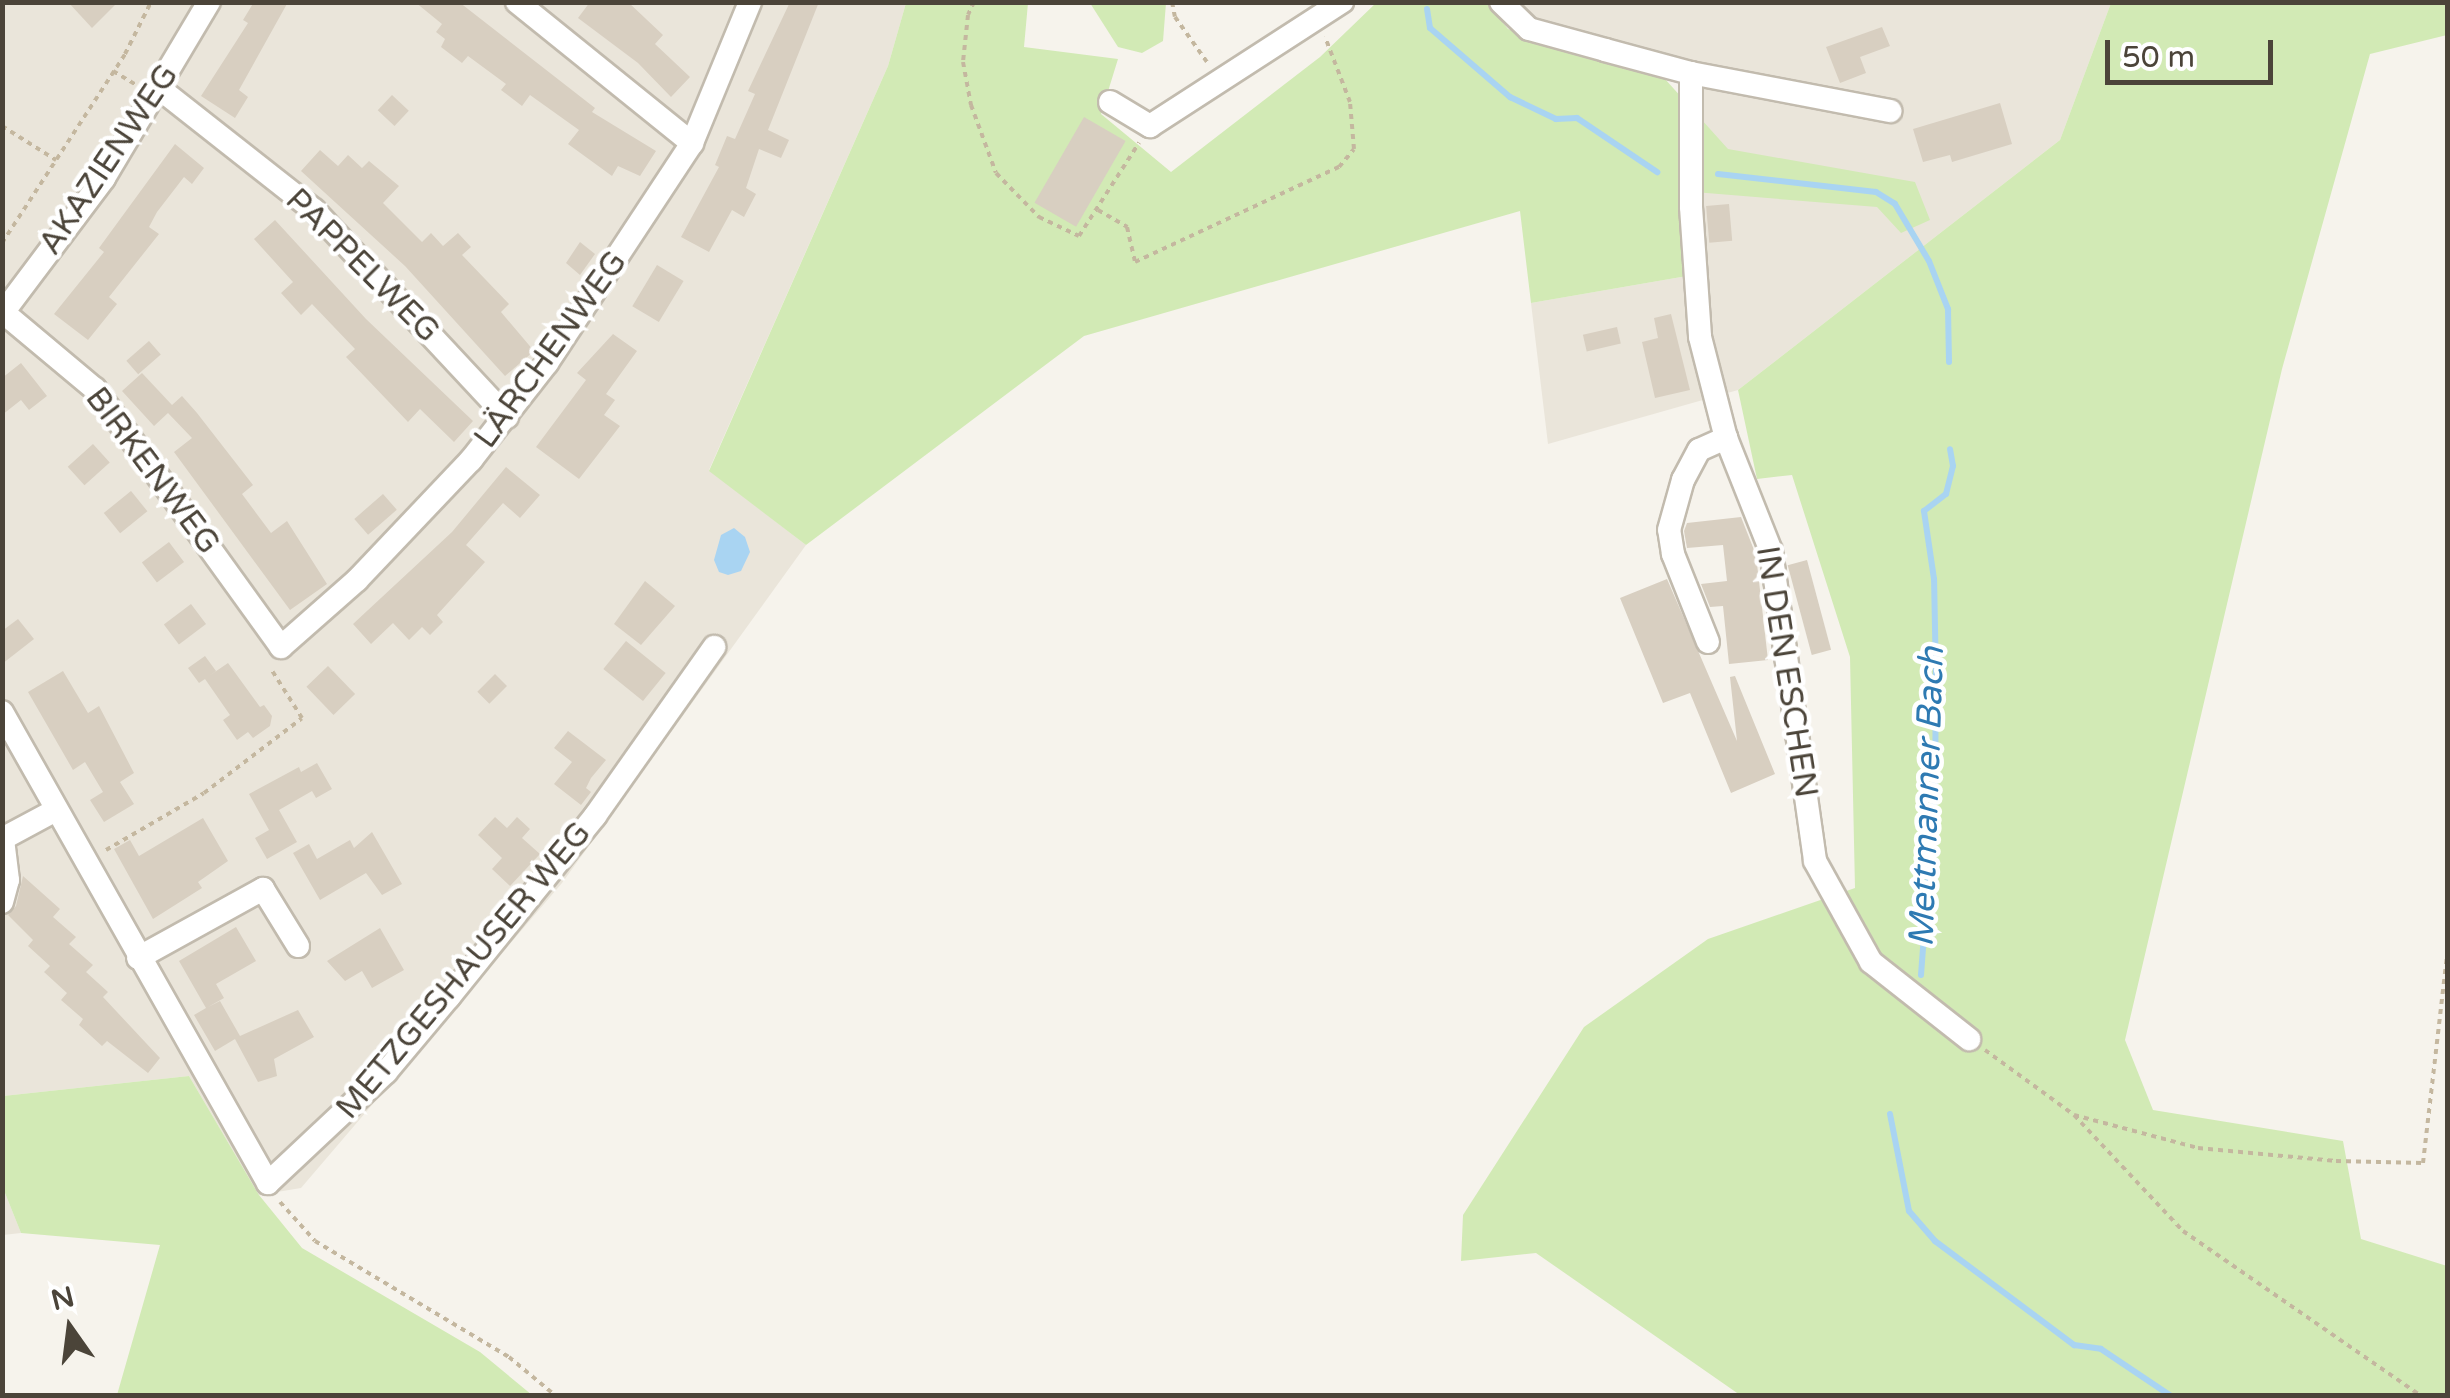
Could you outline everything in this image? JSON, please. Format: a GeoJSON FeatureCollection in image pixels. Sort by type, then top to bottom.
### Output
{"type":"FeatureCollection","features":[{"type":"Feature","properties":{"kind":"street","name":"AKAZIENWEG"},"geometry":{"type":"LineString","coordinates":[[3,314],[104,178],[209,2]]}},
{"type":"Feature","properties":{"kind":"street"},"geometry":{"type":"LineString","coordinates":[[517,2],[692,143]]}},
{"type":"Feature","properties":{"kind":"street","name":"LÄRCHENWEG"},"geometry":{"type":"LineString","coordinates":[[281,646],[356,580],[508,416],[622,253],[692,143],[750,2]]}},
{"type":"Feature","properties":{"kind":"street"},"geometry":{"type":"LineString","coordinates":[[1110,102],[1150,126],[1342,2]]}},
{"type":"Feature","properties":{"kind":"street"},"geometry":{"type":"LineString","coordinates":[[1502,2],[1530,29],[1690,72],[1890,110]]}},
{"type":"Feature","properties":{"kind":"street","name":"IN DEN ESCHEN"},"geometry":{"type":"LineString","coordinates":[[1690,72],[1691,207],[1700,337],[1726,438],[1771,552],[1815,861],[1870,962],[1969,1039]]}},
{"type":"Feature","properties":{"kind":"street","name":"PAPPELWEG"},"geometry":{"type":"LineString","coordinates":[[160,89],[314,210],[508,416]]}},
{"type":"Feature","properties":{"kind":"street","name":"BIRKENWEG"},"geometry":{"type":"LineString","coordinates":[[3,314],[95,389],[281,646]]}},
{"type":"Feature","properties":{"kind":"street"},"geometry":{"type":"LineString","coordinates":[[1708,642],[1673,554],[1669,530],[1682,480],[1698,450],[1726,438]]}},
{"type":"Feature","properties":{"kind":"street","name":"METZGESHAUSER WEG"},"geometry":{"type":"LineString","coordinates":[[268,1183],[386,1072],[449,998],[595,816],[714,647]]}},
{"type":"Feature","properties":{"kind":"street"},"geometry":{"type":"LineString","coordinates":[[2,712],[268,1183]]}},
{"type":"Feature","properties":{"kind":"street"},"geometry":{"type":"LineString","coordinates":[[2,902],[8,880],[3,839],[56,810]]}},
{"type":"Feature","properties":{"kind":"street"},"geometry":{"type":"LineString","coordinates":[[138,958],[264,889],[298,946]]}},
{"type":"Feature","properties":{"kind":"path"},"geometry":{"type":"LineString","coordinates":[[2,243],[125,54],[151,2]]}},
{"type":"Feature","properties":{"kind":"path"},"geometry":{"type":"LineString","coordinates":[[974,2],[968,15],[963,62],[971,105],[996,173],[1039,217],[1079,236],[1150,126]]}},
{"type":"Feature","properties":{"kind":"path"},"geometry":{"type":"LineString","coordinates":[[1172,2],[1176,17],[1218,80]]}},
{"type":"Feature","properties":{"kind":"path"},"geometry":{"type":"LineString","coordinates":[[1098,210],[1127,227],[1136,262],[1339,167],[1354,150],[1350,102],[1318,19]]}},
{"type":"Feature","properties":{"kind":"path"},"geometry":{"type":"LineString","coordinates":[[2,126],[56,160]]}},
{"type":"Feature","properties":{"kind":"path"},"geometry":{"type":"LineString","coordinates":[[84,863],[204,793],[302,718],[271,669],[281,646]]}},
{"type":"Feature","properties":{"kind":"path"},"geometry":{"type":"LineString","coordinates":[[2074,1115],[2198,1148],[2336,1161],[2423,1163],[2448,948]]}},
{"type":"Feature","properties":{"kind":"path"},"geometry":{"type":"LineString","coordinates":[[1969,1039],[2074,1115],[2183,1231],[2422,1396]]}},
{"type":"Feature","properties":{"kind":"path"},"geometry":{"type":"LineString","coordinates":[[268,1183],[291,1218],[315,1241],[509,1356],[556,1396]]}},
{"type":"Feature","properties":{"kind":"shaded area"},"geometry":{"type":"Polygon","coordinates":[[[2,3],[906,3],[888,66],[709,470],[806,545],[562,883],[301,1188],[259,1195],[189,1076],[3,1096],[2,3]]]}},
{"type":"Feature","properties":{"kind":"shaded area"},"geometry":{"type":"Polygon","coordinates":[[[1516,3],[2111,3],[2060,140],[1738,390],[1548,444],[1531,303],[1687,276],[1705,65],[1537,21],[1516,3]]]}},
{"type":"Feature","properties":{"kind":"shaded area"},"geometry":{"type":"Polygon","coordinates":[[[3,1188],[21,1233],[3,1235],[3,1188]]]}},
{"type":"Feature","properties":{"kind":"green space"},"geometry":{"type":"Polygon","coordinates":[[[906,3],[1028,3],[1024,47],[1118,59],[1101,114],[1171,172],[1320,57],[1376,3],[1487,3],[1508,29],[1665,79],[1728,149],[1915,182],[1930,220],[1901,233],[1877,207],[1682,191],[1687,276],[1531,303],[1520,211],[1084,336],[806,545],[709,471],[888,66],[906,3]]]}},
{"type":"Feature","properties":{"kind":"green space"},"geometry":{"type":"Polygon","coordinates":[[[1090,3],[1166,3],[1163,41],[1142,53],[1118,47],[1090,3]]]}},
{"type":"Feature","properties":{"kind":"green space"},"geometry":{"type":"Polygon","coordinates":[[[2111,3],[2447,3],[2447,35],[2370,54],[2282,369],[2125,1040],[2153,1110],[2343,1141],[2361,1239],[2447,1266],[2447,1395],[1740,1395],[1536,1253],[1461,1261],[1463,1215],[1584,1027],[1708,939],[1855,888],[1850,657],[1792,475],[1757,479],[1738,390],[2060,140],[2111,3]]]}},
{"type":"Feature","properties":{"kind":"green space"},"geometry":{"type":"Polygon","coordinates":[[[189,1076],[259,1195],[302,1248],[480,1352],[532,1395],[117,1395],[160,1245],[21,1233],[3,1188],[3,1096],[189,1076]]]}},
{"type":"Feature","properties":{"kind":"water"},"geometry":{"type":"Polygon","coordinates":[[[734,528],[745,537],[750,552],[741,571],[728,575],[719,572],[714,560],[721,535],[734,528]]]}},
{"type":"Feature","properties":{"kind":"building"},"geometry":{"type":"Polygon","coordinates":[[[68,2],[118,2],[92,28],[68,2]]]}},
{"type":"Feature","properties":{"kind":"building"},"geometry":{"type":"Polygon","coordinates":[[[254,2],[288,2],[239,90],[248,97],[235,118],[201,96],[248,23],[243,20],[254,2]]]}},
{"type":"Feature","properties":{"kind":"building"},"geometry":{"type":"Polygon","coordinates":[[[415,2],[459,2],[595,108],[592,112],[656,151],[640,176],[618,166],[612,176],[568,144],[579,130],[530,95],[522,106],[501,90],[506,84],[468,56],[462,63],[441,47],[445,39],[436,32],[442,24],[415,2]]]}},
{"type":"Feature","properties":{"kind":"building"},"geometry":{"type":"Polygon","coordinates":[[[590,2],[628,2],[663,35],[655,44],[690,77],[671,97],[638,63],[578,18],[590,2]]]}},
{"type":"Feature","properties":{"kind":"building"},"geometry":{"type":"Polygon","coordinates":[[[790,2],[819,2],[768,130],[789,140],[781,158],[759,149],[746,188],[756,194],[744,217],[732,210],[709,252],[681,237],[719,167],[715,165],[727,136],[735,139],[755,94],[748,91],[790,2]]]}},
{"type":"Feature","properties":{"kind":"building"},"geometry":{"type":"Polygon","coordinates":[[[1882,27],[1890,46],[1860,57],[1866,73],[1840,83],[1826,47],[1882,27]]]}},
{"type":"Feature","properties":{"kind":"building"},"geometry":{"type":"Polygon","coordinates":[[[392,95],[409,111],[394,126],[378,110],[392,95]]]}},
{"type":"Feature","properties":{"kind":"building"},"geometry":{"type":"Polygon","coordinates":[[[2000,103],[2012,144],[1952,162],[1950,155],[1923,162],[1913,129],[2000,103]]]}},
{"type":"Feature","properties":{"kind":"building"},"geometry":{"type":"Polygon","coordinates":[[[1084,117],[1126,141],[1076,227],[1034,203],[1084,117]]]}},
{"type":"Feature","properties":{"kind":"building"},"geometry":{"type":"Polygon","coordinates":[[[175,144],[204,168],[192,184],[184,177],[157,212],[149,227],[159,234],[109,297],[117,304],[88,340],[54,314],[104,252],[99,248],[175,144]]]}},
{"type":"Feature","properties":{"kind":"building"},"geometry":{"type":"Polygon","coordinates":[[[320,150],[338,166],[348,155],[362,168],[369,161],[399,186],[383,203],[422,242],[431,233],[443,246],[458,233],[471,247],[462,255],[509,304],[501,312],[534,351],[505,376],[405,266],[301,171],[320,150]]]}},
{"type":"Feature","properties":{"kind":"building"},"geometry":{"type":"Polygon","coordinates":[[[1729,204],[1732,241],[1709,243],[1706,206],[1729,204]]]}},
{"type":"Feature","properties":{"kind":"building"},"geometry":{"type":"Polygon","coordinates":[[[275,220],[366,319],[473,421],[454,442],[420,409],[408,422],[346,357],[355,349],[312,304],[301,315],[281,293],[293,282],[254,239],[275,220]]]}},
{"type":"Feature","properties":{"kind":"building"},"geometry":{"type":"Polygon","coordinates":[[[580,242],[595,254],[580,275],[566,263],[580,242]]]}},
{"type":"Feature","properties":{"kind":"building"},"geometry":{"type":"Polygon","coordinates":[[[657,265],[684,281],[659,322],[632,306],[657,265]]]}},
{"type":"Feature","properties":{"kind":"building"},"geometry":{"type":"Polygon","coordinates":[[[1671,314],[1690,390],[1655,398],[1642,342],[1658,338],[1654,318],[1671,314]]]}},
{"type":"Feature","properties":{"kind":"building"},"geometry":{"type":"Polygon","coordinates":[[[1617,327],[1621,344],[1587,351],[1583,335],[1617,327]]]}},
{"type":"Feature","properties":{"kind":"building"},"geometry":{"type":"Polygon","coordinates":[[[613,334],[637,351],[606,394],[615,400],[604,415],[620,426],[579,479],[536,447],[586,380],[577,373],[613,334]]]}},
{"type":"Feature","properties":{"kind":"building"},"geometry":{"type":"Polygon","coordinates":[[[149,341],[161,355],[138,374],[126,361],[149,341]]]}},
{"type":"Feature","properties":{"kind":"building"},"geometry":{"type":"Polygon","coordinates":[[[21,363],[47,396],[29,410],[21,400],[2,415],[2,378],[21,363]]]}},
{"type":"Feature","properties":{"kind":"building"},"geometry":{"type":"Polygon","coordinates":[[[142,373],[172,405],[182,396],[197,413],[253,485],[242,494],[271,533],[287,521],[327,584],[290,610],[174,452],[192,438],[168,413],[154,426],[122,391],[142,373]]]}},
{"type":"Feature","properties":{"kind":"building"},"geometry":{"type":"Polygon","coordinates":[[[93,444],[110,463],[84,485],[68,467],[93,444]]]}},
{"type":"Feature","properties":{"kind":"building"},"geometry":{"type":"Polygon","coordinates":[[[506,467],[540,495],[520,518],[503,503],[466,545],[485,562],[437,615],[443,622],[430,635],[422,627],[409,640],[393,623],[371,644],[353,624],[452,532],[506,467]]]}},
{"type":"Feature","properties":{"kind":"building"},"geometry":{"type":"Polygon","coordinates":[[[131,491],[147,511],[120,533],[104,513],[131,491]]]}},
{"type":"Feature","properties":{"kind":"building"},"geometry":{"type":"Polygon","coordinates":[[[383,494],[397,510],[368,535],[354,519],[383,494]]]}},
{"type":"Feature","properties":{"kind":"building"},"geometry":{"type":"Polygon","coordinates":[[[1741,517],[1756,555],[1768,660],[1729,664],[1723,606],[1710,607],[1701,584],[1727,581],[1723,545],[1687,548],[1684,531],[1687,523],[1741,517]]]}},
{"type":"Feature","properties":{"kind":"building"},"geometry":{"type":"Polygon","coordinates":[[[169,542],[184,562],[157,582],[142,562],[169,542]]]}},
{"type":"Feature","properties":{"kind":"building"},"geometry":{"type":"Polygon","coordinates":[[[1807,560],[1831,650],[1812,655],[1788,565],[1807,560]]]}},
{"type":"Feature","properties":{"kind":"building"},"geometry":{"type":"Polygon","coordinates":[[[1667,579],[1737,741],[1730,677],[1735,676],[1775,774],[1731,793],[1690,693],[1663,703],[1620,598],[1667,579]]]}},
{"type":"Feature","properties":{"kind":"building"},"geometry":{"type":"Polygon","coordinates":[[[645,581],[675,606],[641,645],[614,624],[645,581]]]}},
{"type":"Feature","properties":{"kind":"building"},"geometry":{"type":"Polygon","coordinates":[[[191,604],[206,624],[179,644],[164,624],[191,604]]]}},
{"type":"Feature","properties":{"kind":"building"},"geometry":{"type":"Polygon","coordinates":[[[18,619],[34,639],[2,664],[2,631],[18,619]]]}},
{"type":"Feature","properties":{"kind":"building"},"geometry":{"type":"Polygon","coordinates":[[[626,641],[666,673],[643,701],[603,669],[626,641]]]}},
{"type":"Feature","properties":{"kind":"building"},"geometry":{"type":"Polygon","coordinates":[[[205,656],[216,671],[209,676],[228,663],[260,707],[264,705],[272,716],[270,726],[253,738],[248,732],[237,740],[223,720],[230,715],[205,679],[199,683],[188,668],[205,656]]]}},
{"type":"Feature","properties":{"kind":"building"},"geometry":{"type":"Polygon","coordinates":[[[328,666],[355,694],[334,715],[306,687],[328,666]]]}},
{"type":"Feature","properties":{"kind":"building"},"geometry":{"type":"Polygon","coordinates":[[[63,671],[88,713],[99,706],[134,773],[120,782],[134,804],[104,822],[90,800],[103,792],[85,762],[73,770],[28,692],[63,671]]]}},
{"type":"Feature","properties":{"kind":"building"},"geometry":{"type":"Polygon","coordinates":[[[495,674],[507,686],[489,704],[477,692],[495,674]]]}},
{"type":"Feature","properties":{"kind":"building"},"geometry":{"type":"Polygon","coordinates":[[[568,731],[606,760],[591,778],[586,788],[591,792],[581,805],[554,784],[572,762],[554,748],[568,731]]]}},
{"type":"Feature","properties":{"kind":"building"},"geometry":{"type":"Polygon","coordinates":[[[317,763],[332,789],[316,798],[312,791],[279,810],[297,842],[267,859],[255,838],[269,830],[249,794],[299,767],[301,772],[317,763]]]}},
{"type":"Feature","properties":{"kind":"building"},"geometry":{"type":"Polygon","coordinates":[[[495,817],[507,828],[517,817],[530,829],[522,838],[540,854],[510,886],[492,869],[502,858],[478,835],[495,817]]]}},
{"type":"Feature","properties":{"kind":"building"},"geometry":{"type":"Polygon","coordinates":[[[203,818],[228,861],[198,882],[202,888],[153,919],[114,849],[130,840],[139,856],[203,818]]]}},
{"type":"Feature","properties":{"kind":"building"},"geometry":{"type":"Polygon","coordinates":[[[372,832],[402,884],[382,895],[366,873],[320,900],[293,853],[309,844],[317,859],[350,840],[354,848],[372,832]]]}},
{"type":"Feature","properties":{"kind":"building"},"geometry":{"type":"Polygon","coordinates":[[[23,876],[60,909],[53,917],[76,937],[69,944],[93,965],[86,972],[108,992],[103,997],[160,1058],[148,1073],[107,1041],[102,1046],[79,1025],[83,1019],[61,1000],[67,993],[44,972],[50,966],[28,946],[33,940],[8,915],[16,906],[23,876]]]}},
{"type":"Feature","properties":{"kind":"building"},"geometry":{"type":"Polygon","coordinates":[[[236,927],[256,961],[216,984],[224,998],[208,1007],[220,1001],[240,1036],[298,1010],[314,1037],[274,1059],[277,1076],[258,1082],[235,1039],[215,1051],[194,1015],[206,1008],[179,961],[236,927]]]}},
{"type":"Feature","properties":{"kind":"building"},"geometry":{"type":"Polygon","coordinates":[[[380,928],[404,970],[372,988],[362,971],[345,981],[327,961],[380,928]]]}},
{"type":"Feature","properties":{"kind":"waterway","name":"Mettmanner Bach"},"geometry":{"type":"LineString","coordinates":[[1427,9],[1430,28],[1510,97],[1556,119],[1577,118],[1657,172]]}},
{"type":"Feature","properties":{"kind":"waterway","name":"Mettmanner Bach"},"geometry":{"type":"LineString","coordinates":[[1718,174],[1876,192],[1895,204],[1929,261],[1948,309],[1949,362]]}},
{"type":"Feature","properties":{"kind":"waterway","name":"Mettmanner Bach"},"geometry":{"type":"LineString","coordinates":[[1921,975],[1935,787],[1936,680],[1934,579],[1924,511],[1946,494],[1953,466],[1950,449]]}},
{"type":"Feature","properties":{"kind":"waterway","name":"Mettmanner Bach"},"geometry":{"type":"LineString","coordinates":[[1890,1114],[1909,1211],[1935,1241],[2074,1345],[2101,1349],[2171,1396]]}}]}
